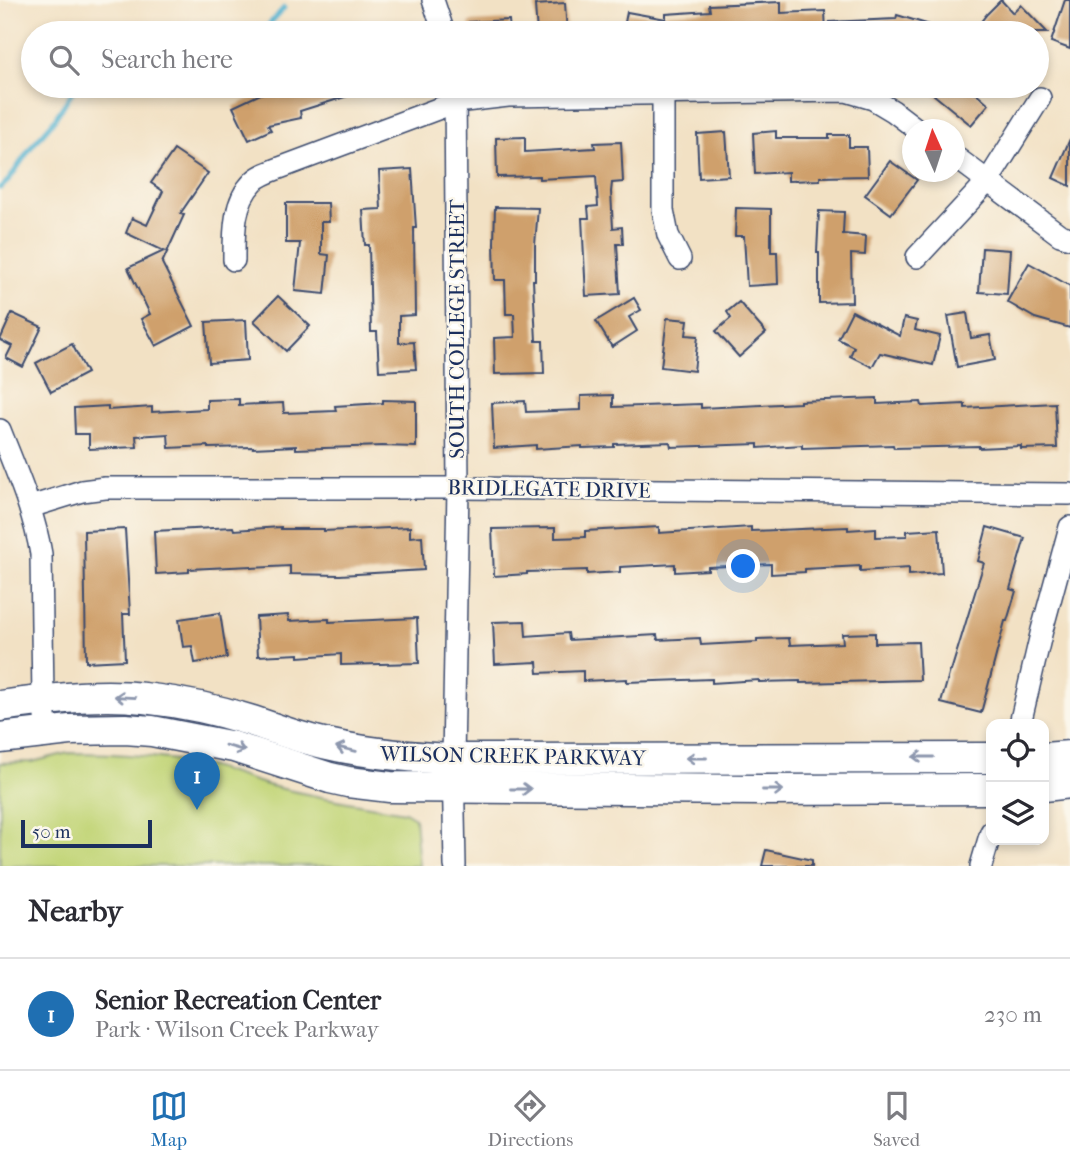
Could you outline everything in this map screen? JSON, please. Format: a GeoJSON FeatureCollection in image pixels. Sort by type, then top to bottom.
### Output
{"type":"FeatureCollection","features":[{"type":"Feature","properties":{"kind":"main road","name":"WILSON CREEK PARKWAY"},"geometry":{"type":"LineString","coordinates":[[0,706],[43,700],[120,696],[173,702],[249,720],[314,741],[387,756],[453,759],[986,758]]}},
{"type":"Feature","properties":{"kind":"main road","name":"WILSON CREEK PARKWAY"},"geometry":{"type":"LineString","coordinates":[[0,738],[99,729],[152,731],[234,747],[348,782],[390,787],[986,789]]}},
{"type":"Feature","properties":{"kind":"main road"},"geometry":{"type":"LineString","coordinates":[[1049,758],[1070,756]]}},
{"type":"Feature","properties":{"kind":"main road"},"geometry":{"type":"LineString","coordinates":[[1049,785],[1070,783]]}},
{"type":"Feature","properties":{"kind":"street"},"geometry":{"type":"LineString","coordinates":[[433,0],[440,21]]}},
{"type":"Feature","properties":{"kind":"street"},"geometry":{"type":"LineString","coordinates":[[234,260],[234,225],[241,199],[253,181],[446,98]]}},
{"type":"Feature","properties":{"kind":"street","name":"SOUTH COLLEGE STREET"},"geometry":{"type":"LineString","coordinates":[[455,866],[453,759],[458,488],[456,98]]}},
{"type":"Feature","properties":{"kind":"street"},"geometry":{"type":"LineString","coordinates":[[663,98],[663,209],[668,235],[680,259]]}},
{"type":"Feature","properties":{"kind":"street"},"geometry":{"type":"LineString","coordinates":[[870,98],[904,119]]}},
{"type":"Feature","properties":{"kind":"street"},"geometry":{"type":"LineString","coordinates":[[917,257],[988,181],[1040,98]]}},
{"type":"Feature","properties":{"kind":"street"},"geometry":{"type":"LineString","coordinates":[[965,164],[1060,235],[1070,238]]}},
{"type":"Feature","properties":{"kind":"street"},"geometry":{"type":"LineString","coordinates":[[0,430],[30,507],[41,554],[43,700],[47,732]]}},
{"type":"Feature","properties":{"kind":"street","name":"BRIDLEGATE DRIVE"},"geometry":{"type":"LineString","coordinates":[[30,507],[82,491],[105,488],[458,488],[1070,494]]}},
{"type":"Feature","properties":{"kind":"street"},"geometry":{"type":"LineString","coordinates":[[1021,719],[1070,527]]}},
{"type":"Feature","properties":{"kind":"street"},"geometry":{"type":"LineString","coordinates":[[981,866],[987,845]]}},
{"type":"Feature","properties":{"kind":"green space"},"geometry":{"type":"Polygon","coordinates":[[[68,753],[168,759],[212,767],[295,792],[405,812],[415,818],[419,866],[0,866],[0,763],[32,762],[68,753]]]}},
{"type":"Feature","properties":{"kind":"building"},"geometry":{"type":"Polygon","coordinates":[[[1001,0],[1013,13],[1021,5],[1036,21],[981,21],[1001,0]]]}},
{"type":"Feature","properties":{"kind":"building"},"geometry":{"type":"Polygon","coordinates":[[[1065,0],[1070,0],[1070,49],[1051,42],[1065,0]]]}},
{"type":"Feature","properties":{"kind":"building"},"geometry":{"type":"Polygon","coordinates":[[[781,2],[781,13],[825,11],[825,21],[625,21],[627,12],[666,19],[666,14],[710,11],[709,5],[781,2]]]}},
{"type":"Feature","properties":{"kind":"building"},"geometry":{"type":"Polygon","coordinates":[[[565,3],[566,21],[536,21],[535,5],[565,3]]]}},
{"type":"Feature","properties":{"kind":"building"},"geometry":{"type":"Polygon","coordinates":[[[897,15],[917,21],[851,21],[896,19],[897,15]]]}},
{"type":"Feature","properties":{"kind":"building"},"geometry":{"type":"Polygon","coordinates":[[[252,98],[341,98],[300,111],[301,118],[268,125],[271,130],[249,140],[233,107],[252,98]]]}},
{"type":"Feature","properties":{"kind":"building"},"geometry":{"type":"Polygon","coordinates":[[[938,98],[982,98],[989,104],[971,125],[938,98]]]}},
{"type":"Feature","properties":{"kind":"building"},"geometry":{"type":"Polygon","coordinates":[[[776,131],[776,138],[829,138],[829,135],[849,135],[849,147],[867,147],[868,176],[788,181],[788,172],[755,174],[753,133],[776,131]]]}},
{"type":"Feature","properties":{"kind":"building"},"geometry":{"type":"Polygon","coordinates":[[[726,132],[729,176],[699,178],[697,134],[726,132]]]}},
{"type":"Feature","properties":{"kind":"building"},"geometry":{"type":"Polygon","coordinates":[[[525,137],[525,152],[595,148],[594,143],[621,142],[623,182],[612,183],[611,192],[613,228],[622,227],[623,244],[617,244],[620,294],[586,296],[582,218],[589,218],[588,207],[598,206],[596,176],[539,179],[539,176],[497,177],[496,138],[525,137]]]}},
{"type":"Feature","properties":{"kind":"building"},"geometry":{"type":"Polygon","coordinates":[[[1070,139],[1070,186],[1053,178],[1070,139]]]}},
{"type":"Feature","properties":{"kind":"building"},"geometry":{"type":"Polygon","coordinates":[[[174,150],[208,173],[180,214],[184,215],[162,263],[194,326],[156,346],[141,319],[150,314],[128,268],[164,251],[126,233],[132,218],[147,225],[163,191],[151,183],[174,150]]]}},
{"type":"Feature","properties":{"kind":"building"},"geometry":{"type":"Polygon","coordinates":[[[890,161],[902,169],[902,182],[915,182],[891,214],[865,195],[890,161]]]}},
{"type":"Feature","properties":{"kind":"building"},"geometry":{"type":"Polygon","coordinates":[[[412,169],[416,228],[415,315],[399,316],[399,343],[414,342],[416,369],[379,371],[377,332],[371,332],[369,245],[365,245],[363,210],[381,209],[379,171],[412,169]]]}},
{"type":"Feature","properties":{"kind":"building"},"geometry":{"type":"Polygon","coordinates":[[[286,203],[328,203],[329,222],[321,222],[321,254],[329,255],[325,294],[295,291],[300,243],[286,243],[286,203]]]}},
{"type":"Feature","properties":{"kind":"building"},"geometry":{"type":"Polygon","coordinates":[[[495,207],[538,208],[533,280],[536,341],[543,341],[544,373],[495,374],[494,338],[515,337],[514,314],[506,314],[505,280],[495,280],[495,207]]]}},
{"type":"Feature","properties":{"kind":"building"},"geometry":{"type":"Polygon","coordinates":[[[736,208],[771,209],[771,252],[777,252],[778,284],[747,286],[744,236],[735,236],[736,208]]]}},
{"type":"Feature","properties":{"kind":"building"},"geometry":{"type":"Polygon","coordinates":[[[819,211],[844,212],[843,234],[866,236],[865,255],[851,254],[852,302],[819,303],[819,211]]]}},
{"type":"Feature","properties":{"kind":"building"},"geometry":{"type":"Polygon","coordinates":[[[982,248],[1010,250],[1007,294],[979,292],[982,248]]]}},
{"type":"Feature","properties":{"kind":"building"},"geometry":{"type":"Polygon","coordinates":[[[1029,263],[1070,286],[1070,328],[1035,318],[1007,302],[1029,263]]]}},
{"type":"Feature","properties":{"kind":"building"},"geometry":{"type":"Polygon","coordinates":[[[278,296],[310,326],[286,351],[254,321],[278,296]]]}},
{"type":"Feature","properties":{"kind":"building"},"geometry":{"type":"Polygon","coordinates":[[[634,298],[641,310],[629,317],[637,331],[612,347],[596,321],[634,298]]]}},
{"type":"Feature","properties":{"kind":"building"},"geometry":{"type":"Polygon","coordinates":[[[739,302],[766,333],[739,357],[716,331],[731,318],[727,312],[739,302]]]}},
{"type":"Feature","properties":{"kind":"building"},"geometry":{"type":"Polygon","coordinates":[[[852,311],[900,336],[904,318],[917,321],[915,330],[940,336],[933,365],[880,353],[872,367],[850,356],[854,347],[838,339],[852,311]]]}},
{"type":"Feature","properties":{"kind":"building"},"geometry":{"type":"Polygon","coordinates":[[[12,313],[42,327],[23,367],[6,358],[12,346],[0,340],[12,313]]]}},
{"type":"Feature","properties":{"kind":"building"},"geometry":{"type":"Polygon","coordinates":[[[967,313],[971,338],[990,335],[995,360],[957,367],[948,316],[967,313]]]}},
{"type":"Feature","properties":{"kind":"building"},"geometry":{"type":"Polygon","coordinates":[[[667,318],[688,320],[686,335],[698,336],[694,371],[661,367],[667,318]]]}},
{"type":"Feature","properties":{"kind":"building"},"geometry":{"type":"Polygon","coordinates":[[[246,320],[248,360],[209,363],[206,322],[246,320]]]}},
{"type":"Feature","properties":{"kind":"building"},"geometry":{"type":"Polygon","coordinates":[[[72,344],[87,373],[51,392],[36,363],[72,344]]]}},
{"type":"Feature","properties":{"kind":"building"},"geometry":{"type":"Polygon","coordinates":[[[613,395],[613,407],[701,404],[701,408],[877,398],[877,404],[965,404],[965,408],[1055,403],[1057,448],[894,448],[893,445],[802,448],[802,445],[758,448],[758,444],[671,447],[670,442],[614,444],[614,447],[536,449],[536,445],[494,448],[492,403],[525,401],[526,412],[581,410],[581,396],[613,395]]]}},
{"type":"Feature","properties":{"kind":"building"},"geometry":{"type":"Polygon","coordinates":[[[239,399],[239,405],[283,403],[284,413],[336,411],[335,406],[383,403],[383,400],[416,401],[416,447],[169,448],[168,434],[136,436],[137,447],[89,449],[89,434],[75,434],[74,408],[108,406],[108,410],[152,407],[152,412],[207,409],[207,400],[239,399]]]}},
{"type":"Feature","properties":{"kind":"building"},"geometry":{"type":"Polygon","coordinates":[[[233,527],[234,530],[281,527],[324,531],[410,527],[410,537],[422,536],[424,570],[340,575],[290,574],[290,566],[251,566],[189,569],[189,572],[156,574],[154,531],[233,527]]]}},
{"type":"Feature","properties":{"kind":"building"},"geometry":{"type":"Polygon","coordinates":[[[659,527],[659,533],[751,527],[751,531],[876,528],[876,537],[907,536],[907,531],[939,529],[942,573],[909,575],[909,568],[860,571],[860,566],[771,574],[771,564],[708,567],[708,570],[675,572],[675,564],[620,567],[620,572],[587,574],[587,570],[494,576],[492,529],[555,528],[555,538],[585,537],[585,531],[659,527]]]}},
{"type":"Feature","properties":{"kind":"building"},"geometry":{"type":"Polygon","coordinates":[[[987,527],[1025,538],[1010,589],[1016,591],[1005,621],[981,713],[941,703],[984,563],[978,561],[987,527]]]}},
{"type":"Feature","properties":{"kind":"building"},"geometry":{"type":"Polygon","coordinates":[[[125,529],[130,614],[123,614],[125,660],[86,662],[84,531],[125,529]]]}},
{"type":"Feature","properties":{"kind":"building"},"geometry":{"type":"Polygon","coordinates":[[[220,613],[227,658],[195,663],[192,646],[183,647],[179,619],[220,613]]]}},
{"type":"Feature","properties":{"kind":"building"},"geometry":{"type":"Polygon","coordinates":[[[288,615],[289,621],[329,619],[329,622],[417,618],[419,663],[341,665],[341,654],[258,656],[256,617],[288,615]]]}},
{"type":"Feature","properties":{"kind":"building"},"geometry":{"type":"Polygon","coordinates":[[[525,621],[526,636],[568,633],[569,640],[657,635],[658,640],[700,638],[701,645],[789,638],[790,645],[843,643],[842,634],[875,633],[875,643],[918,642],[920,680],[800,683],[759,680],[712,683],[712,679],[583,681],[583,671],[538,673],[537,662],[495,664],[493,622],[525,621]]]}},
{"type":"Feature","properties":{"kind":"building"},"geometry":{"type":"Polygon","coordinates":[[[766,850],[812,860],[812,866],[762,866],[766,850]]]}},
{"type":"Feature","properties":{"kind":"waterway"},"geometry":{"type":"LineString","coordinates":[[272,21],[284,8]]}},
{"type":"Feature","properties":{"kind":"waterway"},"geometry":{"type":"LineString","coordinates":[[0,188],[52,123],[68,98]]}},
{"type":"Feature","properties":{"kind":"place","name":"Senior Recreation Center"},"geometry":{"type":"Point","coordinates":[197,810]}}]}
